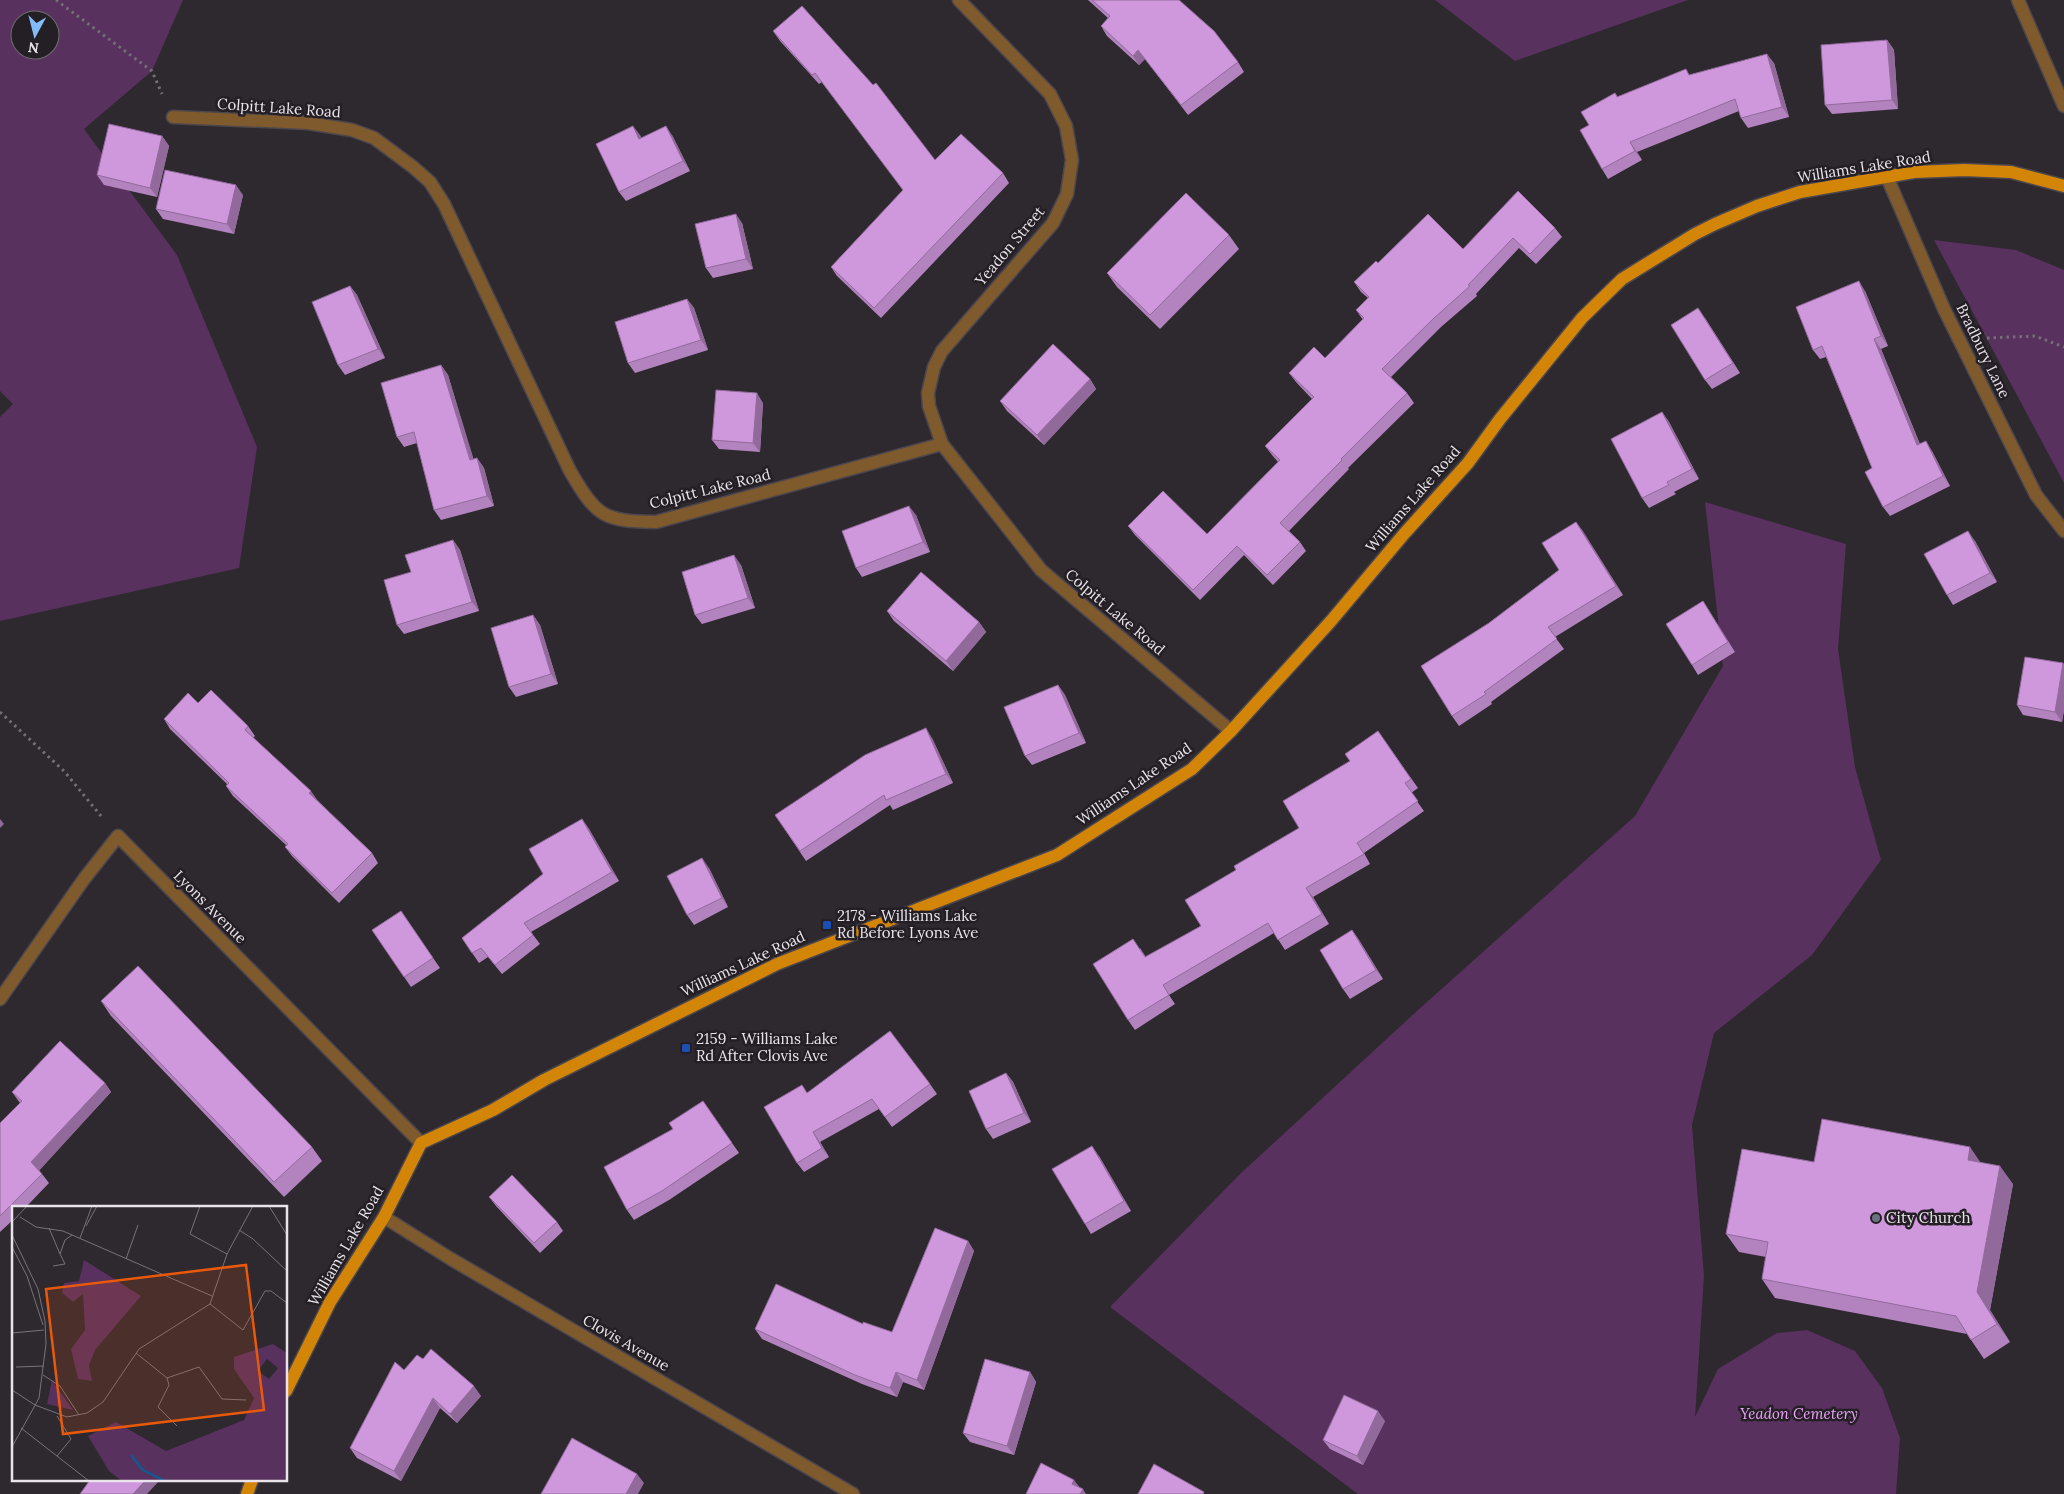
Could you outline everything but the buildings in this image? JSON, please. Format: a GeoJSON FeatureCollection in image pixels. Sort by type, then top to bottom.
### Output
{"type":"FeatureCollection","features":[{"type":"Feature","properties":{"kind":"main road","name":"Williams Lake Road"},"geometry":{"type":"LineString","coordinates":[[288,1387],[330,1302],[384,1217],[421,1143],[492,1110],[544,1080],[777,964],[1057,855],[1192,769],[1231,731],[1330,621],[1468,463],[1500,419],[1582,318],[1622,279],[1695,234],[1757,206],[1800,192],[1914,172],[1954,171],[2011,172],[2064,186]]}},
{"type":"Feature","properties":{"kind":"main road"},"geometry":{"type":"LineString","coordinates":[[247,1494],[251,1482]]}},
{"type":"Feature","properties":{"kind":"street","name":"Yeadon Street"},"geometry":{"type":"LineString","coordinates":[[942,444],[929,406],[928,392],[934,367],[942,352],[1053,223],[1066,194],[1072,160],[1066,126],[1050,94],[959,0]]}},
{"type":"Feature","properties":{"kind":"street"},"geometry":{"type":"LineString","coordinates":[[2018,0],[2064,106]]}},
{"type":"Feature","properties":{"kind":"street","name":"Colpitt Lake Road"},"geometry":{"type":"LineString","coordinates":[[173,117],[308,123],[352,130],[374,138],[413,166],[430,182],[444,204],[570,471],[591,504],[606,516],[638,522],[656,522],[942,444],[1041,570],[1231,731]]}},
{"type":"Feature","properties":{"kind":"street","name":"Bradbury Lane"},"geometry":{"type":"LineString","coordinates":[[1886,177],[1960,339],[2036,495],[2064,531]]}},
{"type":"Feature","properties":{"kind":"street"},"geometry":{"type":"LineString","coordinates":[[0,999],[84,879],[118,836]]}},
{"type":"Feature","properties":{"kind":"street","name":"Lyons Avenue"},"geometry":{"type":"LineString","coordinates":[[118,836],[421,1143]]}},
{"type":"Feature","properties":{"kind":"street","name":"Clovis Avenue"},"geometry":{"type":"LineString","coordinates":[[384,1217],[451,1259],[853,1494]]}},
{"type":"Feature","properties":{"kind":"path"},"geometry":{"type":"LineString","coordinates":[[56,0],[152,71],[173,117]]}},
{"type":"Feature","properties":{"kind":"path"},"geometry":{"type":"LineString","coordinates":[[1960,339],[2035,336],[2064,347]]}},
{"type":"Feature","properties":{"kind":"path"},"geometry":{"type":"LineString","coordinates":[[0,712],[64,771],[118,836]]}},
{"type":"Feature","properties":{"kind":"green space"},"geometry":{"type":"Polygon","coordinates":[[[0,0],[183,0],[152,71],[84,129],[177,255],[257,447],[239,568],[0,621],[0,417],[13,404],[0,391],[0,0]]]}},
{"type":"Feature","properties":{"kind":"green space"},"geometry":{"type":"Polygon","coordinates":[[[1435,0],[1688,0],[1515,61],[1435,0]]]}},
{"type":"Feature","properties":{"kind":"green space"},"geometry":{"type":"Polygon","coordinates":[[[1934,240],[2016,250],[2064,270],[2064,483],[1934,240]]]}},
{"type":"Feature","properties":{"kind":"green space","name":"Yeadon Cemetery"},"geometry":{"type":"Polygon","coordinates":[[[1705,502],[1846,544],[1838,649],[1855,767],[1881,860],[1812,955],[1714,1033],[1692,1125],[1704,1276],[1695,1417],[1718,1369],[1777,1333],[1807,1330],[1855,1351],[1882,1388],[1900,1438],[1896,1494],[1358,1494],[1110,1307],[1239,1175],[1418,1010],[1635,816],[1723,666],[1705,502]]]}},
{"type":"Feature","properties":{"kind":"place","name":"2178 - Williams Lake Rd Before Lyons Ave"},"geometry":{"type":"Point","coordinates":[827,925]}},
{"type":"Feature","properties":{"kind":"place","name":"2159 - Williams Lake Rd After Clovis Ave"},"geometry":{"type":"Point","coordinates":[686,1048]}},
{"type":"Feature","properties":{"kind":"place","name":"City Church"},"geometry":{"type":"Point","coordinates":[1876,1218]}}]}
